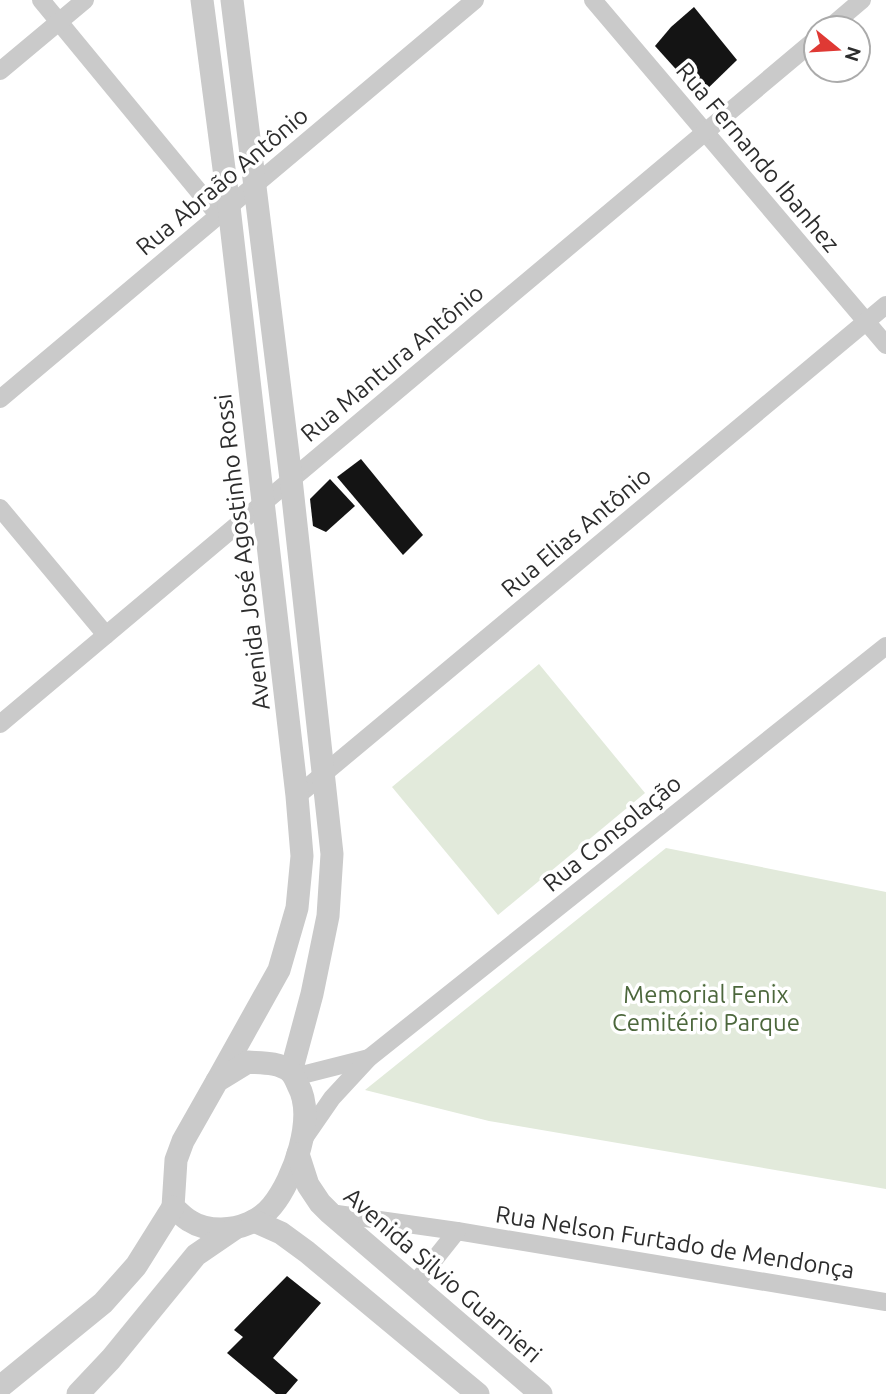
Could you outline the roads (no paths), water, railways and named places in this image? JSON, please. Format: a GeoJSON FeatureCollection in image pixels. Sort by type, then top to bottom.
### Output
{"type":"FeatureCollection","features":[{"type":"Feature","properties":{"kind":"street"},"geometry":{"type":"LineString","coordinates":[[41,0],[224,212]]}},
{"type":"Feature","properties":{"kind":"street"},"geometry":{"type":"LineString","coordinates":[[0,71],[85,0]]}},
{"type":"Feature","properties":{"kind":"street","name":"Avenida José Agostinho Rossi"},"geometry":{"type":"LineString","coordinates":[[202,0],[224,212],[262,503],[302,856],[297,908],[279,970],[217,1081]]}},
{"type":"Feature","properties":{"kind":"street"},"geometry":{"type":"LineString","coordinates":[[232,0],[291,480],[332,854],[328,916],[292,1074]]}},
{"type":"Feature","properties":{"kind":"street","name":"Rua Abraão Antônio"},"geometry":{"type":"LineString","coordinates":[[0,399],[475,0]]}},
{"type":"Feature","properties":{"kind":"street","name":"Rua Fernando Ibanhez"},"geometry":{"type":"LineString","coordinates":[[593,0],[886,345]]}},
{"type":"Feature","properties":{"kind":"street"},"geometry":{"type":"LineString","coordinates":[[846,14],[862,0]]}},
{"type":"Feature","properties":{"kind":"street","name":"Rua Mantura Antônio"},"geometry":{"type":"LineString","coordinates":[[0,724],[802,51]]}},
{"type":"Feature","properties":{"kind":"street","name":"Rua Elias Antônio"},"geometry":{"type":"LineString","coordinates":[[297,796],[886,305]]}},
{"type":"Feature","properties":{"kind":"street"},"geometry":{"type":"LineString","coordinates":[[0,508],[106,635]]}},
{"type":"Feature","properties":{"kind":"street","name":"Rua Consolação"},"geometry":{"type":"LineString","coordinates":[[300,1148],[332,1098],[369,1058],[886,646]]}},
{"type":"Feature","properties":{"kind":"street"},"geometry":{"type":"LineString","coordinates":[[292,1074],[369,1058]]}},
{"type":"Feature","properties":{"kind":"street"},"geometry":{"type":"LineString","coordinates":[[0,1387],[103,1303],[136,1266],[173,1208],[176,1160],[183,1141],[217,1081],[248,1062],[273,1064],[292,1074],[302,1091],[305,1113],[300,1148],[288,1181],[271,1207],[195,1255],[111,1359],[78,1394]]}},
{"type":"Feature","properties":{"kind":"street","name":"Avenida Silvio Guarnieri"},"geometry":{"type":"LineString","coordinates":[[300,1148],[308,1185],[320,1203],[541,1394]]}},
{"type":"Feature","properties":{"kind":"street"},"geometry":{"type":"LineString","coordinates":[[173,1208],[191,1222],[211,1229],[244,1225],[281,1233],[478,1394]]}},
{"type":"Feature","properties":{"kind":"street","name":"Rua Nelson Furtado de Mendonça"},"geometry":{"type":"LineString","coordinates":[[330,1213],[886,1301]]}},
{"type":"Feature","properties":{"kind":"street","name":"Rua Nelson Furtado de Mendonça"},"geometry":{"type":"LineString","coordinates":[[414,1285],[457,1231]]}},
{"type":"Feature","properties":{"kind":"park label","name":"Memorial Fenix Cemitério Parque"},"geometry":{"type":"Point","coordinates":[706,1008]}}]}
